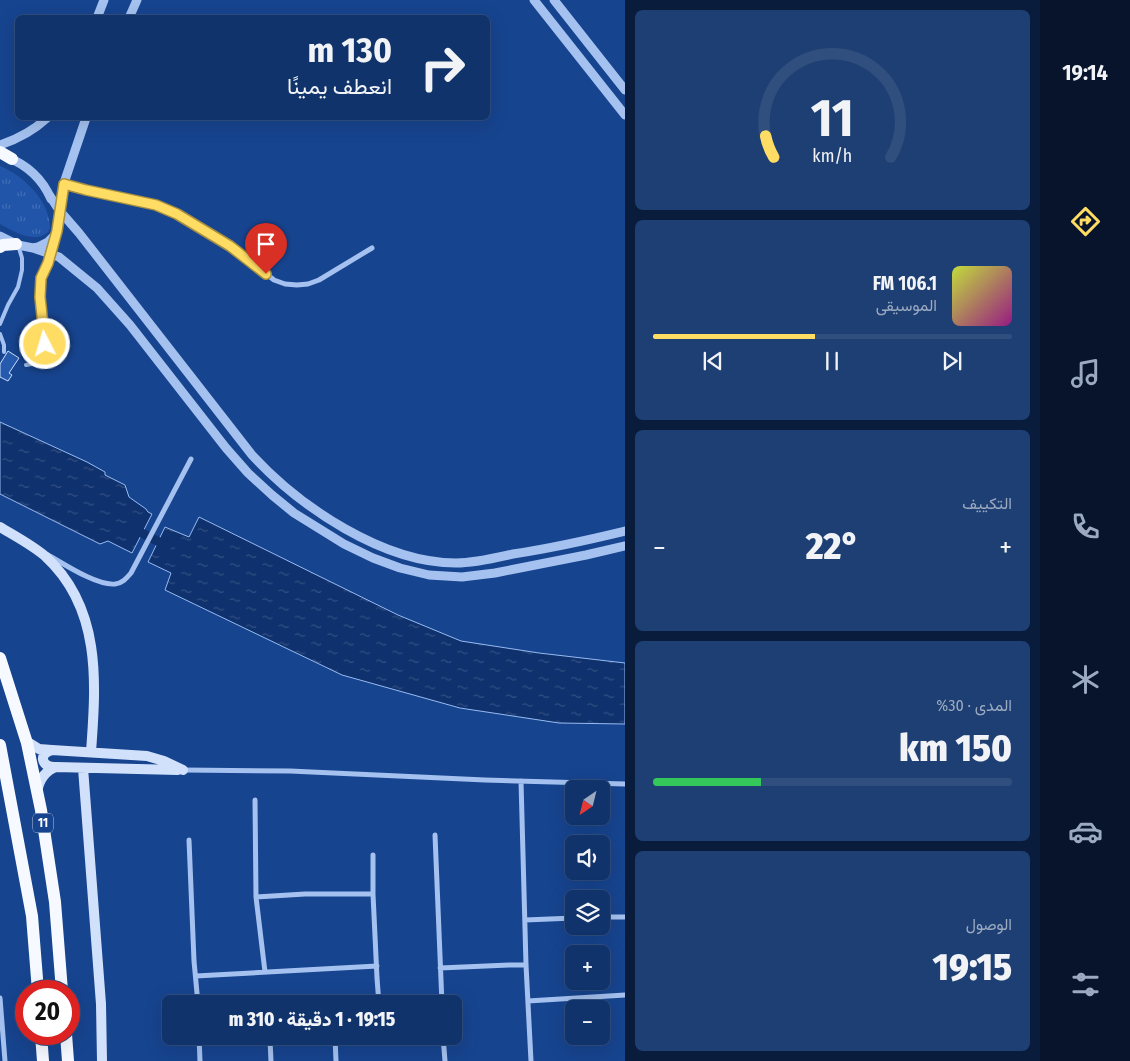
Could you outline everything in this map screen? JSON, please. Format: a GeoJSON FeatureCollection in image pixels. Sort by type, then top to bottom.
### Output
{"type":"FeatureCollection","features":[{"type":"Feature","properties":{"kind":"highway"},"geometry":{"type":"LineString","coordinates":[[0,247],[3,245],[17,245]]}},
{"type":"Feature","properties":{"kind":"highway","name":"11"},"geometry":{"type":"LineString","coordinates":[[0,658],[26,741],[37,793],[55,902],[61,980]]}},
{"type":"Feature","properties":{"kind":"highway","name":"11"},"geometry":{"type":"LineString","coordinates":[[0,745],[32,916],[37,980]]}},
{"type":"Feature","properties":{"kind":"highway"},"geometry":{"type":"LineString","coordinates":[[42,1045],[43,1061]]}},
{"type":"Feature","properties":{"kind":"highway"},"geometry":{"type":"LineString","coordinates":[[67,1045],[68,1061]]}},
{"type":"Feature","properties":{"kind":"main road"},"geometry":{"type":"LineString","coordinates":[[0,527],[36,549],[54,566],[69,584],[84,616],[92,648],[94,666],[91,752]]}},
{"type":"Feature","properties":{"kind":"main road"},"geometry":{"type":"LineString","coordinates":[[26,741],[39,749],[147,756],[164,761],[183,770]]}},
{"type":"Feature","properties":{"kind":"main road"},"geometry":{"type":"LineString","coordinates":[[52,750],[45,753],[44,762],[46,766],[183,770]]}},
{"type":"Feature","properties":{"kind":"main road"},"geometry":{"type":"LineString","coordinates":[[37,793],[38,786],[44,775],[56,767]]}},
{"type":"Feature","properties":{"kind":"main road"},"geometry":{"type":"LineString","coordinates":[[83,768],[101,1004],[102,1061]]}},
{"type":"Feature","properties":{"kind":"street"},"geometry":{"type":"LineString","coordinates":[[98,15],[104,0]]}},
{"type":"Feature","properties":{"kind":"street"},"geometry":{"type":"LineString","coordinates":[[130,15],[137,0]]}},
{"type":"Feature","properties":{"kind":"street"},"geometry":{"type":"LineString","coordinates":[[534,0],[625,114]]}},
{"type":"Feature","properties":{"kind":"street"},"geometry":{"type":"LineString","coordinates":[[554,0],[625,90]]}},
{"type":"Feature","properties":{"kind":"street"},"geometry":{"type":"LineString","coordinates":[[0,145],[23,136],[38,127],[45,120]]}},
{"type":"Feature","properties":{"kind":"street"},"geometry":{"type":"LineString","coordinates":[[33,248],[48,242],[56,234],[64,184],[85,120]]}},
{"type":"Feature","properties":{"kind":"street"},"geometry":{"type":"LineString","coordinates":[[4,155],[30,170],[40,180],[60,210],[252,455],[300,500],[323,515],[373,543],[401,554],[428,560],[457,563],[560,546],[625,531]]}},
{"type":"Feature","properties":{"kind":"street"},"geometry":{"type":"LineString","coordinates":[[64,184],[156,205],[177,214],[230,246],[274,280],[285,284],[308,284],[320,280],[372,248]]}},
{"type":"Feature","properties":{"kind":"street"},"geometry":{"type":"LineString","coordinates":[[48,193],[58,223]]}},
{"type":"Feature","properties":{"kind":"street"},"geometry":{"type":"LineString","coordinates":[[0,236],[17,245],[33,248],[58,257],[77,270],[97,288],[145,343],[226,448],[248,473],[272,496],[294,513],[344,544],[400,568],[429,575],[462,577],[495,573],[625,546]]}},
{"type":"Feature","properties":{"kind":"street"},"geometry":{"type":"LineString","coordinates":[[36,549],[105,584],[116,584],[124,581],[131,574],[192,459]]}},
{"type":"Feature","properties":{"kind":"street"},"geometry":{"type":"LineString","coordinates":[[183,770],[290,771],[625,784]]}},
{"type":"Feature","properties":{"kind":"street"},"geometry":{"type":"LineString","coordinates":[[521,781],[526,965],[531,1061]]}},
{"type":"Feature","properties":{"kind":"street"},"geometry":{"type":"LineString","coordinates":[[255,800],[256,897],[265,972]]}},
{"type":"Feature","properties":{"kind":"street"},"geometry":{"type":"LineString","coordinates":[[436,835],[442,995]]}},
{"type":"Feature","properties":{"kind":"street"},"geometry":{"type":"LineString","coordinates":[[189,840],[197,995]]}},
{"type":"Feature","properties":{"kind":"street"},"geometry":{"type":"LineString","coordinates":[[372,855],[379,995]]}},
{"type":"Feature","properties":{"kind":"street"},"geometry":{"type":"LineString","coordinates":[[256,897],[305,894],[373,894]]}},
{"type":"Feature","properties":{"kind":"street"},"geometry":{"type":"LineString","coordinates":[[610,917],[625,917]]}},
{"type":"Feature","properties":{"kind":"street"},"geometry":{"type":"LineString","coordinates":[[525,920],[565,918]]}},
{"type":"Feature","properties":{"kind":"street"},"geometry":{"type":"LineString","coordinates":[[440,968],[526,965]]}},
{"type":"Feature","properties":{"kind":"street"},"geometry":{"type":"LineString","coordinates":[[196,976],[377,966]]}},
{"type":"Feature","properties":{"kind":"street"},"geometry":{"type":"LineString","coordinates":[[528,1001],[625,995]]}},
{"type":"Feature","properties":{"kind":"street"},"geometry":{"type":"LineString","coordinates":[[0,998],[5,1061]]}},
{"type":"Feature","properties":{"kind":"street"},"geometry":{"type":"LineString","coordinates":[[200,1045],[200,1061]]}},
{"type":"Feature","properties":{"kind":"street"},"geometry":{"type":"LineString","coordinates":[[270,1045],[271,1061]]}},
{"type":"Feature","properties":{"kind":"street"},"geometry":{"type":"LineString","coordinates":[[335,1045],[336,1061]]}},
{"type":"Feature","properties":{"kind":"street"},"geometry":{"type":"LineString","coordinates":[[444,1045],[445,1061]]}},
{"type":"Feature","properties":{"kind":"lane"},"geometry":{"type":"LineString","coordinates":[[26,365],[32,364],[45,344],[40,297],[41,278],[48,263],[56,234]]}},
{"type":"Feature","properties":{"kind":"lane"},"geometry":{"type":"LineString","coordinates":[[0,324],[18,287],[22,270],[22,258],[17,245]]}},
{"type":"Feature","properties":{"kind":"lane"},"geometry":{"type":"LineString","coordinates":[[0,334],[4,345],[4,352]]}},
{"type":"Feature","properties":{"kind":"green space"},"geometry":{"type":"Polygon","coordinates":[[[0,166],[18,176],[41,199],[49,218],[50,228],[46,234],[34,237],[28,236],[0,224],[0,166]]]}},
{"type":"Feature","properties":{"kind":"water"},"geometry":{"type":"Polygon","coordinates":[[[0,422],[87,462],[105,472],[105,475],[125,485],[129,497],[152,514],[132,553],[108,541],[100,544],[0,494],[0,422]]]}},
{"type":"Feature","properties":{"kind":"water"},"geometry":{"type":"Polygon","coordinates":[[[199,517],[398,615],[461,641],[539,653],[625,663],[625,724],[559,723],[460,708],[342,675],[165,590],[171,573],[148,562],[165,527],[189,537],[199,517]]]}},
{"type":"Feature","properties":{"kind":"building"},"geometry":{"type":"Polygon","coordinates":[[[60,331],[61,337],[46,340],[45,334],[60,331]]]}},
{"type":"Feature","properties":{"kind":"building"},"geometry":{"type":"Polygon","coordinates":[[[8,351],[19,358],[9,373],[12,375],[8,381],[0,377],[0,364],[8,351]]]}},
{"type":"Feature","properties":{"kind":"waterway"},"geometry":{"type":"LineString","coordinates":[[132,528],[167,546]]}},
{"type":"Feature","properties":{"kind":"route"},"geometry":{"type":"LineString","coordinates":[[45,344],[40,297],[41,278],[48,263],[57,231],[64,184],[156,205],[177,214],[230,246],[266,274]]}}]}
